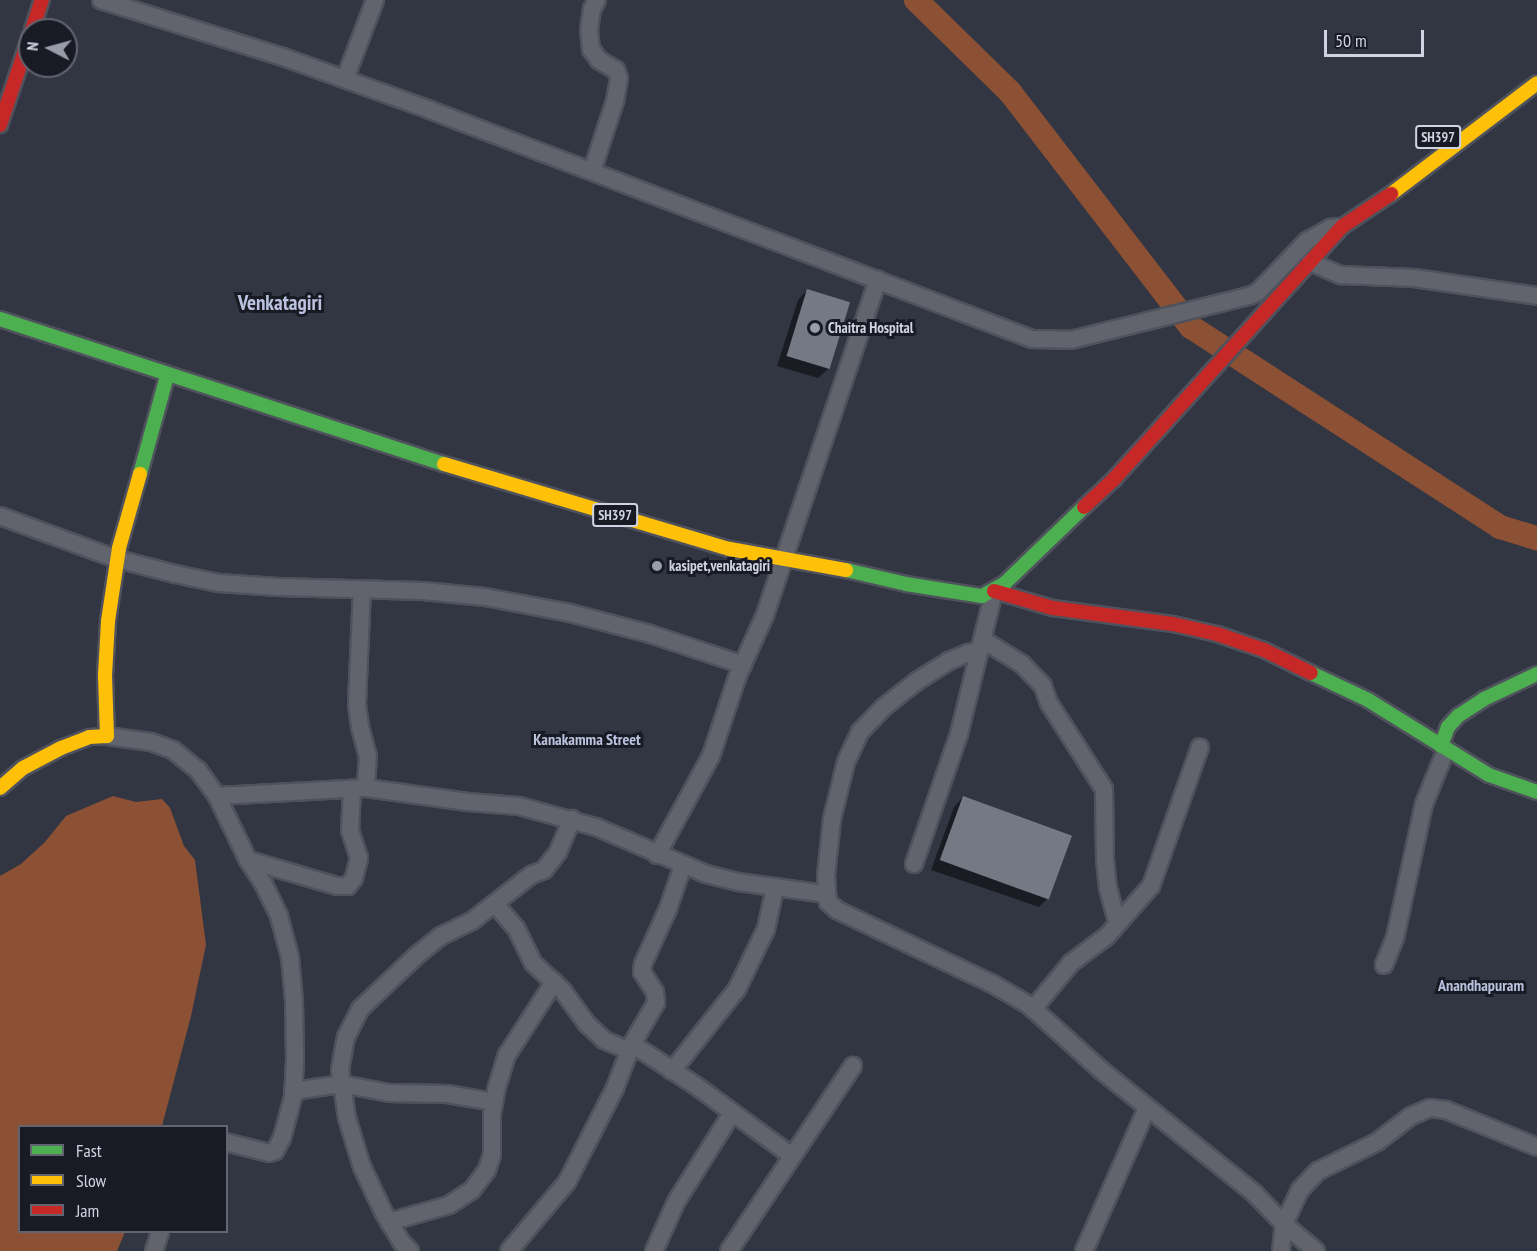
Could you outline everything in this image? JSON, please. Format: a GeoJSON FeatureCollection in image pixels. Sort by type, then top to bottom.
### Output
{"type":"FeatureCollection","features":[{"type":"Feature","properties":{"kind":"main road"},"geometry":{"type":"LineString","coordinates":[[36,18],[42,0]]}},
{"type":"Feature","properties":{"kind":"main road"},"geometry":{"type":"LineString","coordinates":[[0,124],[18,71]]}},
{"type":"Feature","properties":{"kind":"main road","name":"SH397"},"geometry":{"type":"LineString","coordinates":[[1347,223],[1383,200],[1537,83]]}},
{"type":"Feature","properties":{"kind":"main road","name":"SH397"},"geometry":{"type":"LineString","coordinates":[[0,319],[369,441],[730,549],[982,596],[994,591],[1076,518],[1178,412],[1297,276],[1347,223],[1362,198],[1371,190]]}},
{"type":"Feature","properties":{"kind":"main road"},"geometry":{"type":"LineString","coordinates":[[0,788],[23,768],[61,748],[89,737],[107,736],[105,675],[108,621],[117,560],[136,480],[167,376]]}},
{"type":"Feature","properties":{"kind":"main road"},"geometry":{"type":"LineString","coordinates":[[994,591],[1053,608],[1173,624],[1217,634],[1264,650],[1368,700],[1488,775],[1537,792]]}},
{"type":"Feature","properties":{"kind":"main road"},"geometry":{"type":"LineString","coordinates":[[1443,748],[1448,727],[1458,716],[1484,699],[1537,674]]}},
{"type":"Feature","properties":{"kind":"street"},"geometry":{"type":"LineString","coordinates":[[101,0],[283,57],[345,79],[1032,339],[1071,340],[1250,296],[1258,292],[1307,241],[1330,228],[1347,223]]}},
{"type":"Feature","properties":{"kind":"street"},"geometry":{"type":"LineString","coordinates":[[345,79],[375,0]]}},
{"type":"Feature","properties":{"kind":"street"},"geometry":{"type":"LineString","coordinates":[[591,171],[615,101],[619,78],[616,70],[599,60],[591,49],[589,30],[592,9],[597,0]]}},
{"type":"Feature","properties":{"kind":"street"},"geometry":{"type":"LineString","coordinates":[[1310,262],[1341,275],[1414,278],[1537,296]]}},
{"type":"Feature","properties":{"kind":"street"},"geometry":{"type":"LineString","coordinates":[[657,855],[711,756],[743,665],[765,615],[878,280]]}},
{"type":"Feature","properties":{"kind":"street"},"geometry":{"type":"LineString","coordinates":[[0,516],[117,560],[219,583],[485,597],[570,613],[650,634],[743,665]]}},
{"type":"Feature","properties":{"kind":"street"},"geometry":{"type":"LineString","coordinates":[[248,860],[337,886],[348,886],[354,878],[359,858],[350,831],[368,756],[357,705],[362,589]]}},
{"type":"Feature","properties":{"kind":"street"},"geometry":{"type":"LineString","coordinates":[[914,864],[959,734],[994,591]]}},
{"type":"Feature","properties":{"kind":"street"},"geometry":{"type":"LineString","coordinates":[[981,645],[917,681],[884,707],[860,732],[846,762],[832,819],[826,876],[828,903],[837,910],[991,983],[1033,1009],[1147,1108],[1255,1194],[1284,1224],[1316,1251]]}},
{"type":"Feature","properties":{"kind":"street"},"geometry":{"type":"LineString","coordinates":[[981,645],[1022,664],[1043,686],[1048,703],[1104,789],[1105,860],[1108,888],[1118,922]]}},
{"type":"Feature","properties":{"kind":"street"},"geometry":{"type":"LineString","coordinates":[[107,736],[150,742],[173,750],[198,770],[217,796],[248,860],[264,885],[279,916],[290,957],[295,1048],[293,1091],[282,1138],[275,1151],[269,1153],[228,1143]]}},
{"type":"Feature","properties":{"kind":"street"},"geometry":{"type":"LineString","coordinates":[[1033,1009],[1071,963],[1107,936],[1150,886],[1163,857],[1190,770],[1200,747]]}},
{"type":"Feature","properties":{"kind":"street"},"geometry":{"type":"LineString","coordinates":[[1384,965],[1395,938],[1424,804],[1443,748]]}},
{"type":"Feature","properties":{"kind":"street"},"geometry":{"type":"LineString","coordinates":[[217,796],[359,788],[519,806],[572,819],[618,835],[657,855],[706,874],[827,894]]}},
{"type":"Feature","properties":{"kind":"street"},"geometry":{"type":"LineString","coordinates":[[410,1251],[389,1222],[362,1167],[347,1118],[340,1070],[346,1037],[360,1009],[390,978],[441,936],[472,921],[531,875],[544,870],[558,852],[572,819]]}},
{"type":"Feature","properties":{"kind":"street"},"geometry":{"type":"LineString","coordinates":[[509,1251],[567,1182],[615,1088],[631,1048],[656,1003],[654,992],[642,972],[643,964],[668,909],[683,865]]}},
{"type":"Feature","properties":{"kind":"street"},"geometry":{"type":"LineString","coordinates":[[672,1071],[737,989],[766,929],[781,888]]}},
{"type":"Feature","properties":{"kind":"street"},"geometry":{"type":"LineString","coordinates":[[495,904],[516,928],[534,963],[554,982],[587,1024],[604,1040],[631,1048],[672,1071],[792,1156]]}},
{"type":"Feature","properties":{"kind":"street"},"geometry":{"type":"LineString","coordinates":[[389,1222],[450,1205],[472,1190],[487,1170],[492,1155],[494,1102],[507,1055],[554,982]]}},
{"type":"Feature","properties":{"kind":"street"},"geometry":{"type":"LineString","coordinates":[[729,1251],[854,1066]]}},
{"type":"Feature","properties":{"kind":"street"},"geometry":{"type":"LineString","coordinates":[[293,1091],[342,1084],[389,1093],[447,1094],[494,1102]]}},
{"type":"Feature","properties":{"kind":"street"},"geometry":{"type":"LineString","coordinates":[[1084,1251],[1147,1108]]}},
{"type":"Feature","properties":{"kind":"street"},"geometry":{"type":"LineString","coordinates":[[1281,1251],[1284,1224],[1300,1190],[1318,1172],[1377,1142],[1411,1116],[1430,1108],[1446,1110],[1537,1147]]}},
{"type":"Feature","properties":{"kind":"street"},"geometry":{"type":"LineString","coordinates":[[654,1251],[676,1202],[732,1113]]}},
{"type":"Feature","properties":{"kind":"street"},"geometry":{"type":"LineString","coordinates":[[154,1251],[160,1233]]}},
{"type":"Feature","properties":{"kind":"shaded area"},"geometry":{"type":"Polygon","coordinates":[[[113,796],[136,802],[162,799],[170,808],[184,846],[195,860],[206,945],[191,1016],[162,1125],[18,1125],[18,1233],[125,1233],[117,1251],[0,1251],[0,876],[21,864],[45,842],[66,816],[113,796]]]}},
{"type":"Feature","properties":{"kind":"building"},"geometry":{"type":"Polygon","coordinates":[[[807,289],[850,302],[830,369],[787,356],[807,289]]]}},
{"type":"Feature","properties":{"kind":"building"},"geometry":{"type":"Polygon","coordinates":[[[963,796],[1072,836],[1049,900],[940,860],[963,796]]]}},
{"type":"Feature","properties":{"kind":"waterway"},"geometry":{"type":"LineString","coordinates":[[916,0],[1010,92],[1191,327],[1500,527],[1537,538]]}},
{"type":"Feature","properties":{"kind":"traffic: fast"},"geometry":{"type":"LineString","coordinates":[[0,319],[444,464]]}},
{"type":"Feature","properties":{"kind":"traffic: fast"},"geometry":{"type":"LineString","coordinates":[[140,474],[167,376]]}},
{"type":"Feature","properties":{"kind":"traffic: fast"},"geometry":{"type":"LineString","coordinates":[[846,570],[906,584],[982,596],[1005,583],[1084,507]]}},
{"type":"Feature","properties":{"kind":"traffic: fast"},"geometry":{"type":"LineString","coordinates":[[1311,673],[1368,700],[1489,775],[1537,792]]}},
{"type":"Feature","properties":{"kind":"traffic: fast"},"geometry":{"type":"LineString","coordinates":[[1441,746],[1448,727],[1458,716],[1484,699],[1537,674]]}},
{"type":"Feature","properties":{"kind":"traffic: slow"},"geometry":{"type":"LineString","coordinates":[[1391,194],[1537,83]]}},
{"type":"Feature","properties":{"kind":"traffic: slow"},"geometry":{"type":"LineString","coordinates":[[444,464],[730,549],[846,570]]}},
{"type":"Feature","properties":{"kind":"traffic: slow"},"geometry":{"type":"LineString","coordinates":[[0,788],[23,768],[61,748],[89,737],[107,736],[105,675],[108,621],[119,548],[140,474]]}},
{"type":"Feature","properties":{"kind":"traffic: jam"},"geometry":{"type":"LineString","coordinates":[[36,18],[42,0]]}},
{"type":"Feature","properties":{"kind":"traffic: jam"},"geometry":{"type":"LineString","coordinates":[[0,125],[18,72]]}},
{"type":"Feature","properties":{"kind":"traffic: jam"},"geometry":{"type":"LineString","coordinates":[[1084,507],[1114,479],[1343,226],[1391,194]]}},
{"type":"Feature","properties":{"kind":"traffic: jam"},"geometry":{"type":"LineString","coordinates":[[994,591],[1053,608],[1173,624],[1217,634],[1264,650],[1311,673]]}},
{"type":"Feature","properties":{"kind":"place","name":"Chaitra Hospital"},"geometry":{"type":"Point","coordinates":[815,328]}},
{"type":"Feature","properties":{"kind":"place","name":"kasipet,venkatagiri"},"geometry":{"type":"Point","coordinates":[657,566]}},
{"type":"Feature","properties":{"kind":"district","name":"Venkatagiri"},"geometry":{"type":"Point","coordinates":[280,303]}},
{"type":"Feature","properties":{"kind":"district","name":"Kanakamma Street"},"geometry":{"type":"Point","coordinates":[587,739]}},
{"type":"Feature","properties":{"kind":"district","name":"Anandhapuram"},"geometry":{"type":"Point","coordinates":[1481,985]}}]}
